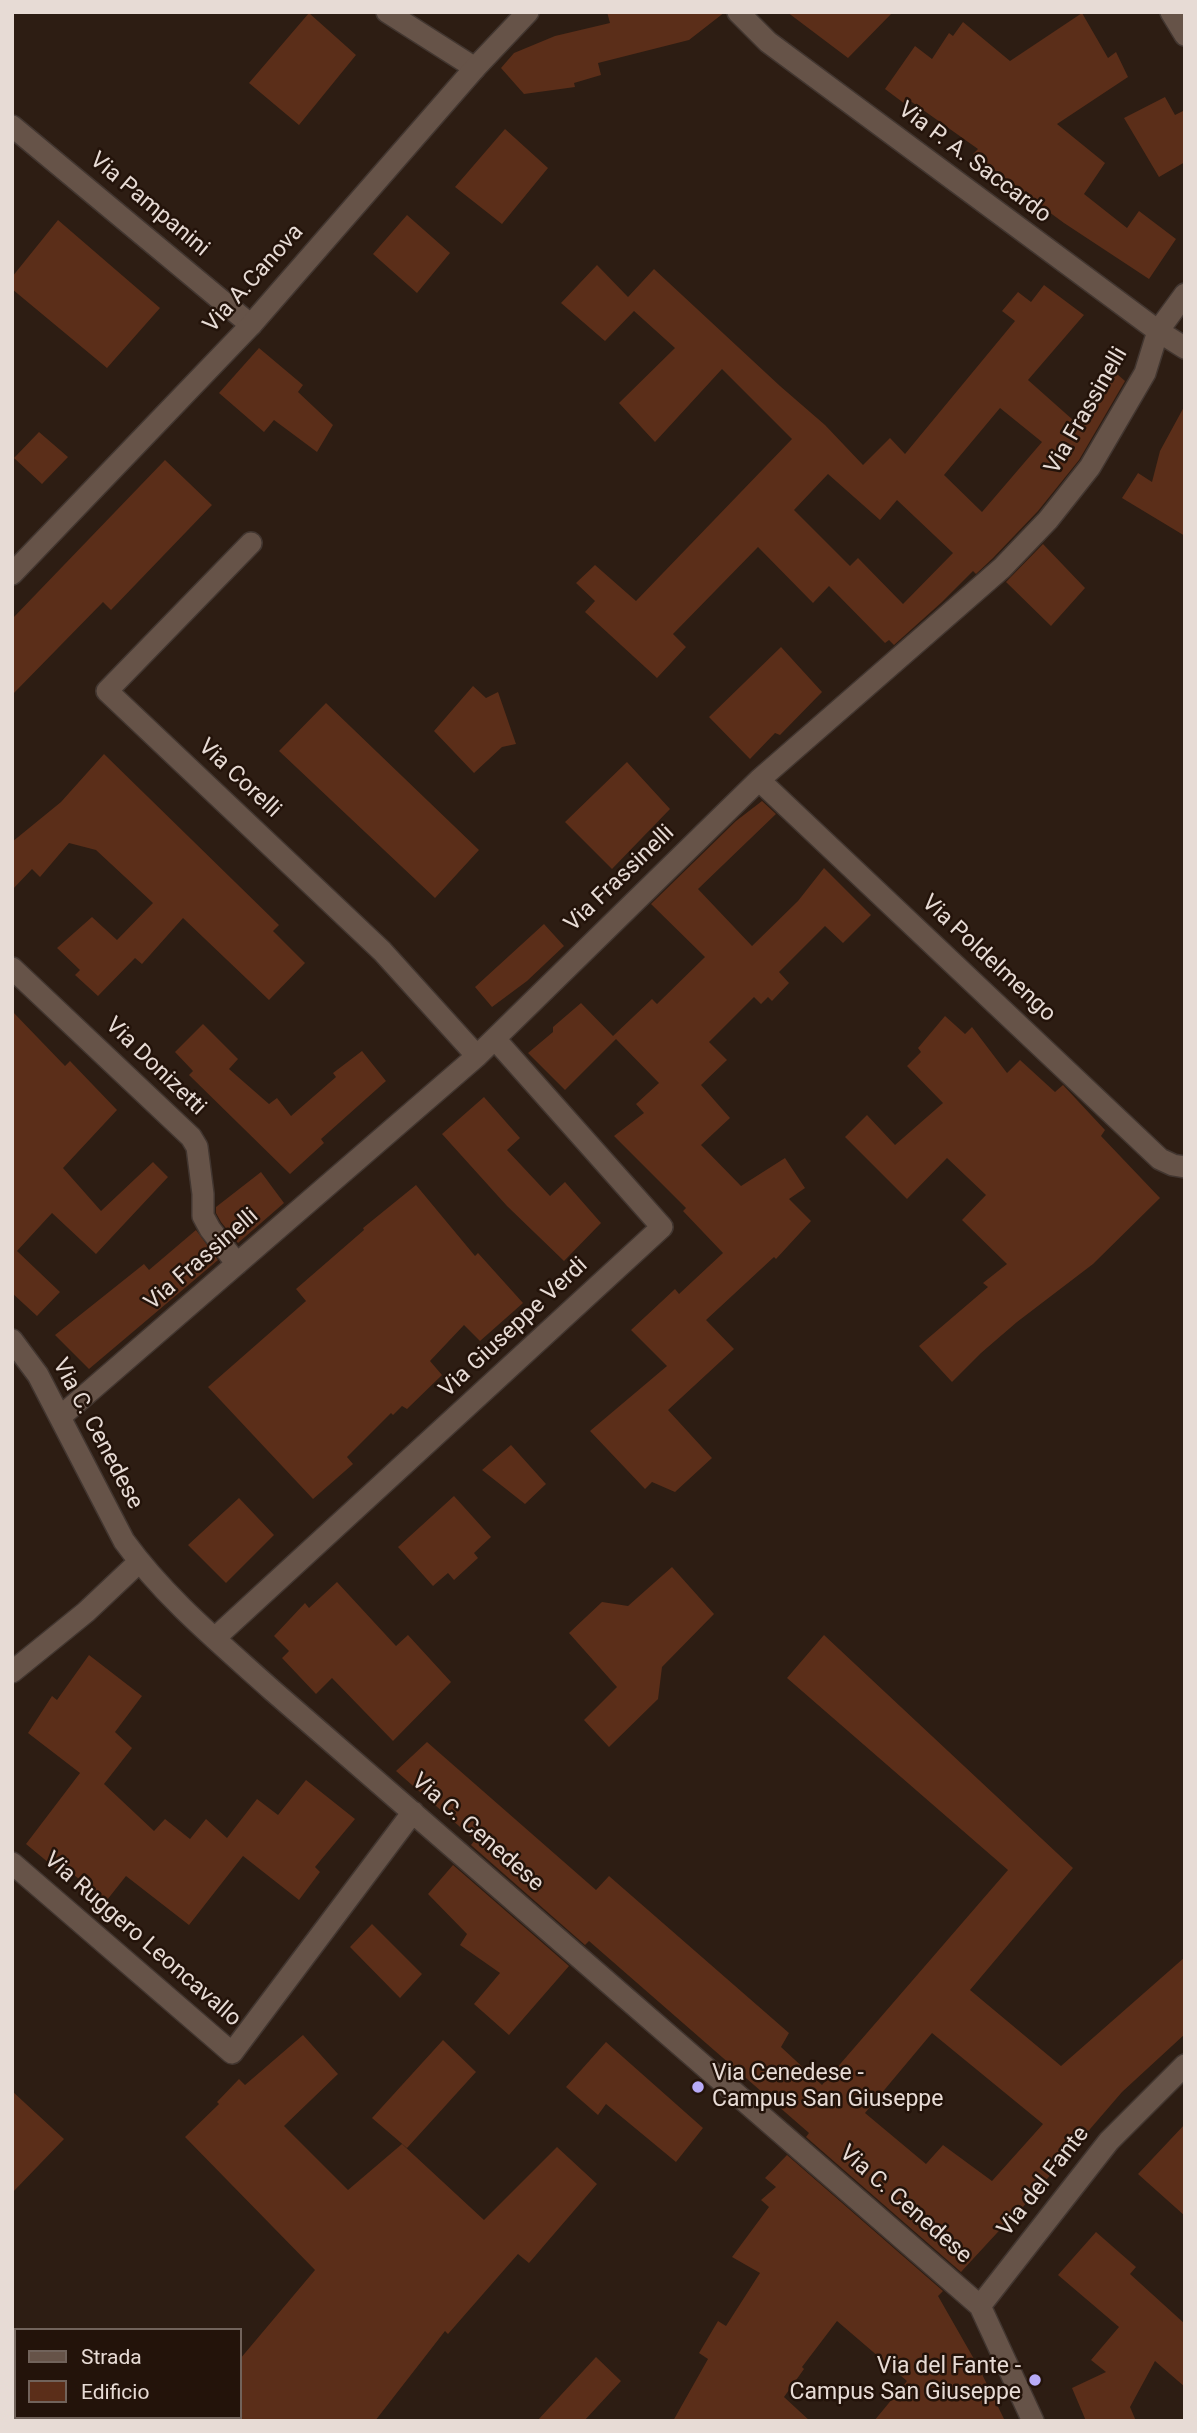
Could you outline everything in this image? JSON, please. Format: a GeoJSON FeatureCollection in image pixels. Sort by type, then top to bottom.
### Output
{"type":"FeatureCollection","features":[{"type":"Feature","properties":{"kind":"street"},"geometry":{"type":"LineString","coordinates":[[387,12],[475,68]]}},
{"type":"Feature","properties":{"kind":"street","name":"Via A.Canova"},"geometry":{"type":"LineString","coordinates":[[12,574],[251,325],[475,68],[528,12]]}},
{"type":"Feature","properties":{"kind":"street","name":"Via P. A. Saccardo"},"geometry":{"type":"LineString","coordinates":[[738,12],[768,42],[1157,331],[1185,348]]}},
{"type":"Feature","properties":{"kind":"street"},"geometry":{"type":"LineString","coordinates":[[1171,12],[1185,35]]}},
{"type":"Feature","properties":{"kind":"street","name":"Via Pampanini"},"geometry":{"type":"LineString","coordinates":[[12,126],[251,325]]}},
{"type":"Feature","properties":{"kind":"street"},"geometry":{"type":"LineString","coordinates":[[1157,331],[1185,294]]}},
{"type":"Feature","properties":{"kind":"street","name":"Via Frassinelli"},"geometry":{"type":"LineString","coordinates":[[60,1417],[477,1056],[759,780],[1002,568],[1048,520],[1090,467],[1145,373],[1157,331]]}},
{"type":"Feature","properties":{"kind":"street","name":"Via Corelli"},"geometry":{"type":"LineString","coordinates":[[251,543],[107,691],[382,951],[477,1056]]}},
{"type":"Feature","properties":{"kind":"street","name":"Via Poldelmengo"},"geometry":{"type":"LineString","coordinates":[[759,780],[1160,1159],[1173,1166],[1185,1167]]}},
{"type":"Feature","properties":{"kind":"street","name":"Via Donizetti"},"geometry":{"type":"LineString","coordinates":[[12,968],[191,1137],[197,1147],[204,1194],[203,1216],[237,1264]]}},
{"type":"Feature","properties":{"kind":"street","name":"Via Giuseppe Verdi"},"geometry":{"type":"LineString","coordinates":[[215,1638],[662,1227],[495,1039]]}},
{"type":"Feature","properties":{"kind":"street","name":"Via C. Cenedese"},"geometry":{"type":"LineString","coordinates":[[12,1340],[38,1375],[110,1518],[139,1562],[215,1638],[980,2306]]}},
{"type":"Feature","properties":{"kind":"street"},"geometry":{"type":"LineString","coordinates":[[12,1672],[71,1625],[139,1562]]}},
{"type":"Feature","properties":{"kind":"street","name":"Via Ruggero Leoncavallo"},"geometry":{"type":"LineString","coordinates":[[12,1863],[232,2053],[413,1812]]}},
{"type":"Feature","properties":{"kind":"street","name":"Via del Fante"},"geometry":{"type":"LineString","coordinates":[[980,2306],[1109,2141],[1185,2064]]}},
{"type":"Feature","properties":{"kind":"street"},"geometry":{"type":"LineString","coordinates":[[980,2306],[1033,2421]]}},
{"type":"Feature","properties":{"kind":"building"},"geometry":{"type":"Polygon","coordinates":[[[607,12],[725,12],[689,40],[598,63],[601,75],[574,83],[575,87],[524,94],[501,68],[514,53],[555,36],[610,23],[607,12]]]}},
{"type":"Feature","properties":{"kind":"building"},"geometry":{"type":"Polygon","coordinates":[[[787,12],[893,12],[848,58],[787,12]]]}},
{"type":"Feature","properties":{"kind":"building"},"geometry":{"type":"Polygon","coordinates":[[[309,13],[356,55],[299,125],[249,83],[309,13]]]}},
{"type":"Feature","properties":{"kind":"building"},"geometry":{"type":"Polygon","coordinates":[[[1082,13],[1108,58],[1116,52],[1128,77],[1057,124],[1105,163],[1084,194],[1127,228],[1139,211],[1176,239],[1149,279],[1015,187],[973,154],[978,149],[909,100],[905,104],[885,89],[915,46],[932,59],[949,33],[953,36],[963,22],[1010,61],[1082,13]]]}},
{"type":"Feature","properties":{"kind":"building"},"geometry":{"type":"Polygon","coordinates":[[[1165,97],[1175,115],[1185,110],[1185,162],[1159,177],[1124,118],[1165,97]]]}},
{"type":"Feature","properties":{"kind":"building"},"geometry":{"type":"Polygon","coordinates":[[[505,129],[548,168],[502,224],[455,187],[505,129]]]}},
{"type":"Feature","properties":{"kind":"building"},"geometry":{"type":"Polygon","coordinates":[[[407,215],[450,253],[417,293],[373,254],[407,215]]]}},
{"type":"Feature","properties":{"kind":"building"},"geometry":{"type":"Polygon","coordinates":[[[58,220],[160,308],[107,368],[12,289],[12,277],[58,220]]]}},
{"type":"Feature","properties":{"kind":"building"},"geometry":{"type":"Polygon","coordinates":[[[597,265],[628,297],[654,269],[825,425],[863,465],[890,438],[905,454],[1015,321],[1002,311],[1018,292],[1031,302],[1044,285],[1084,315],[1028,380],[1073,420],[1117,374],[1125,381],[1079,460],[1038,511],[976,574],[973,571],[894,645],[889,640],[885,643],[829,586],[813,603],[758,547],[673,634],[686,647],[657,678],[585,612],[595,601],[576,583],[595,565],[636,601],[792,439],[722,369],[655,442],[619,403],[675,348],[634,311],[605,341],[561,303],[597,265]],[[1000,408],[944,475],[982,512],[1042,442],[1000,408]],[[828,474],[794,510],[850,566],[858,558],[903,604],[953,553],[897,500],[880,520],[828,474]]]}},
{"type":"Feature","properties":{"kind":"building"},"geometry":{"type":"Polygon","coordinates":[[[259,348],[303,385],[298,392],[333,425],[317,452],[274,420],[264,432],[219,393],[259,348]]]}},
{"type":"Feature","properties":{"kind":"building"},"geometry":{"type":"Polygon","coordinates":[[[1185,405],[1185,536],[1122,498],[1138,473],[1152,482],[1160,451],[1185,405]]]}},
{"type":"Feature","properties":{"kind":"building"},"geometry":{"type":"Polygon","coordinates":[[[39,432],[68,457],[42,484],[14,458],[39,432]]]}},
{"type":"Feature","properties":{"kind":"building"},"geometry":{"type":"Polygon","coordinates":[[[165,460],[212,505],[111,610],[103,602],[12,695],[12,619],[165,460]]]}},
{"type":"Feature","properties":{"kind":"building"},"geometry":{"type":"Polygon","coordinates":[[[1043,544],[1085,588],[1051,626],[1006,582],[1043,544]]]}},
{"type":"Feature","properties":{"kind":"building"},"geometry":{"type":"Polygon","coordinates":[[[781,647],[822,692],[780,735],[775,733],[750,759],[709,717],[781,647]]]}},
{"type":"Feature","properties":{"kind":"building"},"geometry":{"type":"Polygon","coordinates":[[[473,686],[486,698],[498,692],[516,744],[502,747],[474,773],[434,731],[473,686]]]}},
{"type":"Feature","properties":{"kind":"building"},"geometry":{"type":"Polygon","coordinates":[[[326,703],[479,850],[435,898],[279,751],[326,703]]]}},
{"type":"Feature","properties":{"kind":"building"},"geometry":{"type":"Polygon","coordinates":[[[104,754],[279,925],[273,931],[305,963],[269,1000],[183,918],[142,964],[135,958],[98,996],[75,975],[80,970],[57,948],[92,917],[117,940],[153,903],[96,850],[69,843],[40,877],[32,869],[12,890],[12,842],[61,802],[104,754]]]}},
{"type":"Feature","properties":{"kind":"building"},"geometry":{"type":"Polygon","coordinates":[[[627,762],[670,809],[612,869],[565,822],[627,762]]]}},
{"type":"Feature","properties":{"kind":"building"},"geometry":{"type":"Polygon","coordinates":[[[762,801],[776,814],[698,889],[752,946],[798,901],[824,868],[871,915],[843,943],[825,926],[779,972],[789,983],[772,1001],[768,997],[761,1004],[754,997],[709,1042],[727,1060],[701,1085],[730,1118],[701,1145],[741,1186],[785,1158],[805,1188],[789,1199],[811,1221],[776,1259],[774,1257],[706,1320],[734,1349],[668,1410],[712,1458],[675,1492],[652,1482],[645,1489],[590,1431],[667,1366],[631,1330],[675,1289],[679,1294],[723,1253],[683,1211],[686,1208],[614,1136],[644,1113],[636,1104],[659,1083],[616,1039],[565,1090],[528,1053],[581,1003],[613,1036],[652,999],[657,1004],[705,957],[651,904],[736,821],[762,801]]]}},
{"type":"Feature","properties":{"kind":"building"},"geometry":{"type":"Polygon","coordinates":[[[544,924],[564,946],[527,981],[492,1007],[475,987],[544,924]]]}},
{"type":"Feature","properties":{"kind":"building"},"geometry":{"type":"Polygon","coordinates":[[[12,1011],[65,1066],[70,1061],[117,1110],[63,1168],[101,1211],[153,1162],[168,1177],[96,1254],[52,1213],[17,1251],[60,1292],[37,1316],[12,1293],[12,1011]]]}},
{"type":"Feature","properties":{"kind":"building"},"geometry":{"type":"Polygon","coordinates":[[[945,1016],[965,1034],[972,1027],[1007,1073],[1020,1060],[1055,1092],[1063,1085],[1105,1130],[1101,1136],[1160,1198],[1093,1264],[1017,1322],[952,1382],[919,1346],[988,1287],[983,1283],[1007,1264],[962,1220],[986,1195],[947,1158],[907,1199],[845,1137],[867,1115],[895,1145],[943,1103],[907,1066],[921,1052],[918,1048],[945,1016]]]}},
{"type":"Feature","properties":{"kind":"building"},"geometry":{"type":"Polygon","coordinates":[[[203,1024],[238,1059],[229,1069],[269,1104],[277,1098],[291,1116],[336,1077],[333,1073],[362,1051],[386,1081],[321,1139],[324,1143],[290,1174],[189,1075],[193,1071],[175,1052],[203,1024]]]}},
{"type":"Feature","properties":{"kind":"building"},"geometry":{"type":"Polygon","coordinates":[[[484,1097],[520,1138],[507,1150],[550,1196],[565,1182],[601,1223],[564,1261],[507,1206],[442,1134],[484,1097]]]}},
{"type":"Feature","properties":{"kind":"building"},"geometry":{"type":"Polygon","coordinates":[[[261,1172],[284,1203],[238,1243],[221,1222],[216,1207],[261,1172]]]}},
{"type":"Feature","properties":{"kind":"building"},"geometry":{"type":"Polygon","coordinates":[[[416,1185],[475,1256],[478,1253],[523,1303],[480,1341],[464,1325],[430,1361],[442,1375],[407,1409],[402,1406],[393,1415],[391,1413],[347,1457],[353,1464],[313,1499],[208,1387],[306,1301],[296,1289],[364,1230],[363,1228],[416,1185]]]}},
{"type":"Feature","properties":{"kind":"building"},"geometry":{"type":"Polygon","coordinates":[[[196,1230],[218,1260],[89,1369],[55,1335],[144,1264],[149,1270],[196,1230]]]}},
{"type":"Feature","properties":{"kind":"building"},"geometry":{"type":"Polygon","coordinates":[[[511,1445],[546,1484],[525,1504],[482,1470],[511,1445]]]}},
{"type":"Feature","properties":{"kind":"building"},"geometry":{"type":"Polygon","coordinates":[[[454,1496],[491,1537],[474,1553],[478,1558],[454,1580],[448,1573],[433,1586],[398,1547],[454,1496]]]}},
{"type":"Feature","properties":{"kind":"building"},"geometry":{"type":"Polygon","coordinates":[[[239,1498],[274,1535],[226,1583],[188,1545],[239,1498]]]}},
{"type":"Feature","properties":{"kind":"building"},"geometry":{"type":"Polygon","coordinates":[[[672,1567],[714,1614],[662,1667],[658,1699],[609,1747],[584,1720],[617,1687],[569,1633],[602,1602],[628,1606],[672,1567]]]}},
{"type":"Feature","properties":{"kind":"building"},"geometry":{"type":"Polygon","coordinates":[[[337,1582],[396,1646],[408,1635],[451,1682],[393,1741],[332,1678],[316,1694],[282,1658],[289,1651],[274,1636],[305,1603],[309,1608],[337,1582]]]}},
{"type":"Feature","properties":{"kind":"building"},"geometry":{"type":"Polygon","coordinates":[[[824,1635],[1073,1868],[970,1990],[1061,2066],[1185,1957],[1185,2034],[1122,2092],[1009,2223],[1008,2221],[961,2272],[806,2137],[809,2133],[589,1941],[585,1945],[471,1845],[475,1840],[396,1771],[427,1742],[596,1890],[609,1876],[789,2033],[781,2047],[822,2085],[1008,1870],[787,1678],[824,1635]],[[932,2033],[865,2113],[926,2164],[943,2145],[992,2181],[1043,2124],[932,2033]]]}},
{"type":"Feature","properties":{"kind":"building"},"geometry":{"type":"Polygon","coordinates":[[[89,1655],[142,1696],[115,1732],[132,1748],[104,1784],[154,1831],[165,1819],[190,1839],[206,1819],[227,1838],[257,1799],[278,1815],[306,1780],[355,1819],[315,1867],[320,1872],[299,1900],[243,1856],[189,1925],[126,1876],[107,1900],[62,1866],[55,1868],[26,1844],[80,1773],[28,1733],[52,1696],[57,1700],[89,1655]]]}},
{"type":"Feature","properties":{"kind":"building"},"geometry":{"type":"Polygon","coordinates":[[[453,1865],[569,1966],[509,2035],[474,2004],[500,1973],[460,1945],[467,1934],[428,1894],[453,1865]]]}},
{"type":"Feature","properties":{"kind":"building"},"geometry":{"type":"Polygon","coordinates":[[[372,1924],[422,1974],[400,1998],[350,1947],[372,1924]]]}},
{"type":"Feature","properties":{"kind":"building"},"geometry":{"type":"Polygon","coordinates":[[[303,2035],[338,2074],[284,2126],[348,2190],[402,2144],[484,2220],[557,2147],[597,2184],[529,2263],[518,2254],[448,2334],[445,2331],[375,2421],[240,2421],[242,2357],[315,2270],[185,2137],[219,2104],[217,2102],[239,2079],[245,2085],[303,2035]]]}},
{"type":"Feature","properties":{"kind":"building"},"geometry":{"type":"Polygon","coordinates":[[[443,2040],[476,2072],[407,2148],[372,2118],[443,2040]]]}},
{"type":"Feature","properties":{"kind":"building"},"geometry":{"type":"Polygon","coordinates":[[[606,2042],[703,2128],[676,2162],[606,2104],[598,2115],[566,2087],[606,2042]]]}},
{"type":"Feature","properties":{"kind":"building"},"geometry":{"type":"Polygon","coordinates":[[[12,2091],[64,2139],[12,2193],[12,2091]]]}},
{"type":"Feature","properties":{"kind":"building"},"geometry":{"type":"Polygon","coordinates":[[[1185,2124],[1185,2216],[1138,2174],[1185,2124]]]}},
{"type":"Feature","properties":{"kind":"building"},"geometry":{"type":"Polygon","coordinates":[[[787,2155],[943,2291],[938,2296],[978,2366],[1005,2421],[874,2421],[907,2381],[837,2321],[802,2367],[804,2369],[784,2397],[810,2421],[673,2421],[708,2359],[699,2353],[718,2321],[726,2326],[760,2273],[732,2257],[769,2207],[761,2200],[776,2187],[765,2178],[787,2155]]]}},
{"type":"Feature","properties":{"kind":"building"},"geometry":{"type":"Polygon","coordinates":[[[1096,2232],[1136,2267],[1130,2274],[1185,2324],[1185,2387],[1155,2361],[1130,2407],[1136,2421],[1086,2421],[1072,2388],[1106,2372],[1091,2360],[1119,2327],[1058,2275],[1096,2232]]]}},
{"type":"Feature","properties":{"kind":"building"},"geometry":{"type":"Polygon","coordinates":[[[596,2357],[621,2381],[584,2421],[537,2421],[596,2357]]]}},
{"type":"Feature","properties":{"kind":"place","name":"Via Cenedese - Campus San Giuseppe"},"geometry":{"type":"Point","coordinates":[698,2087]}},
{"type":"Feature","properties":{"kind":"place","name":"Via del Fante - Campus San Giuseppe"},"geometry":{"type":"Point","coordinates":[1035,2380]}}]}
